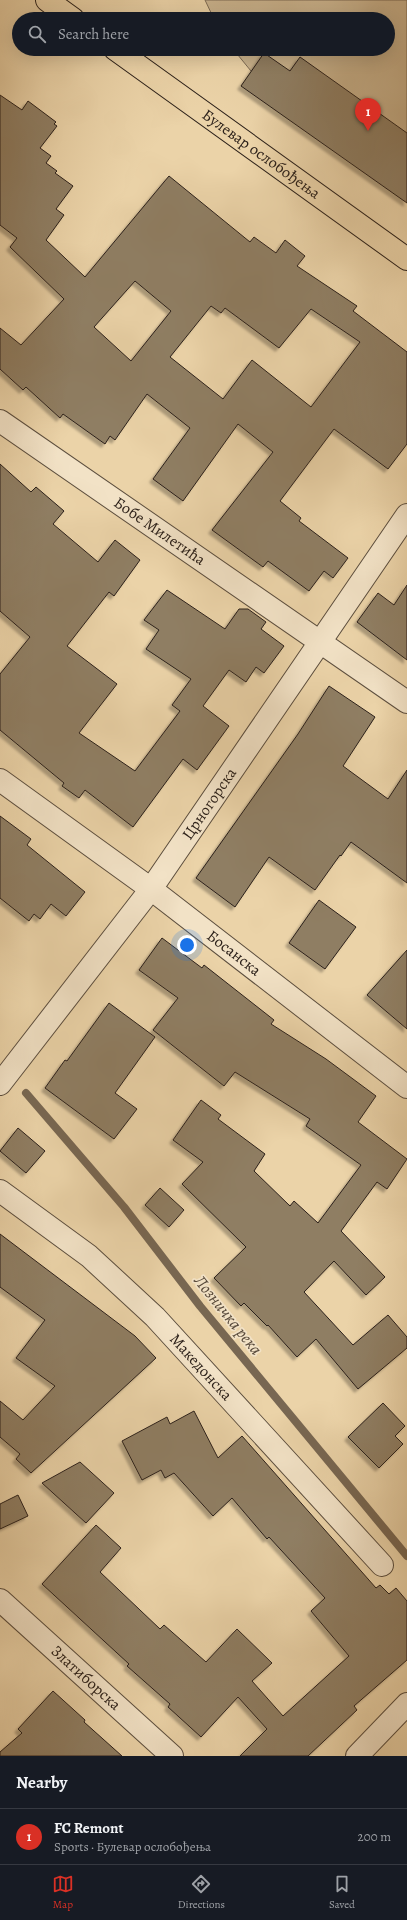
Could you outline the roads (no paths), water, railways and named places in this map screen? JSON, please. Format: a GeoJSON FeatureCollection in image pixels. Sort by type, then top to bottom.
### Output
{"type":"FeatureCollection","features":[{"type":"Feature","properties":{"kind":"main road"},"geometry":{"type":"LineString","coordinates":[[47,0],[63,12]]}},
{"type":"Feature","properties":{"kind":"main road","name":"Булевар ослобођења"},"geometry":{"type":"LineString","coordinates":[[125,56],[407,260]]}},
{"type":"Feature","properties":{"kind":"street","name":"Бобе Милетића"},"geometry":{"type":"LineString","coordinates":[[0,420],[407,702]]}},
{"type":"Feature","properties":{"kind":"street","name":"Црногорска"},"geometry":{"type":"LineString","coordinates":[[0,1084],[151,889],[319,641],[407,515]]}},
{"type":"Feature","properties":{"kind":"street","name":"Босанска"},"geometry":{"type":"LineString","coordinates":[[0,780],[151,889],[407,1087]]}},
{"type":"Feature","properties":{"kind":"street","name":"Македонска"},"geometry":{"type":"LineString","coordinates":[[0,1191],[88,1256],[155,1317],[382,1565]]}},
{"type":"Feature","properties":{"kind":"street","name":"Златиборска"},"geometry":{"type":"LineString","coordinates":[[0,1600],[172,1756]]}},
{"type":"Feature","properties":{"kind":"street"},"geometry":{"type":"LineString","coordinates":[[356,1756],[407,1704]]}},
{"type":"Feature","properties":{"kind":"waterway","name":"Лозничка река"},"geometry":{"type":"LineString","coordinates":[[26,1093],[124,1207],[200,1306],[407,1556]]}},
{"type":"Feature","properties":{"kind":"place","name":"FC Remont"},"geometry":{"type":"Point","coordinates":[368,131]}}]}
